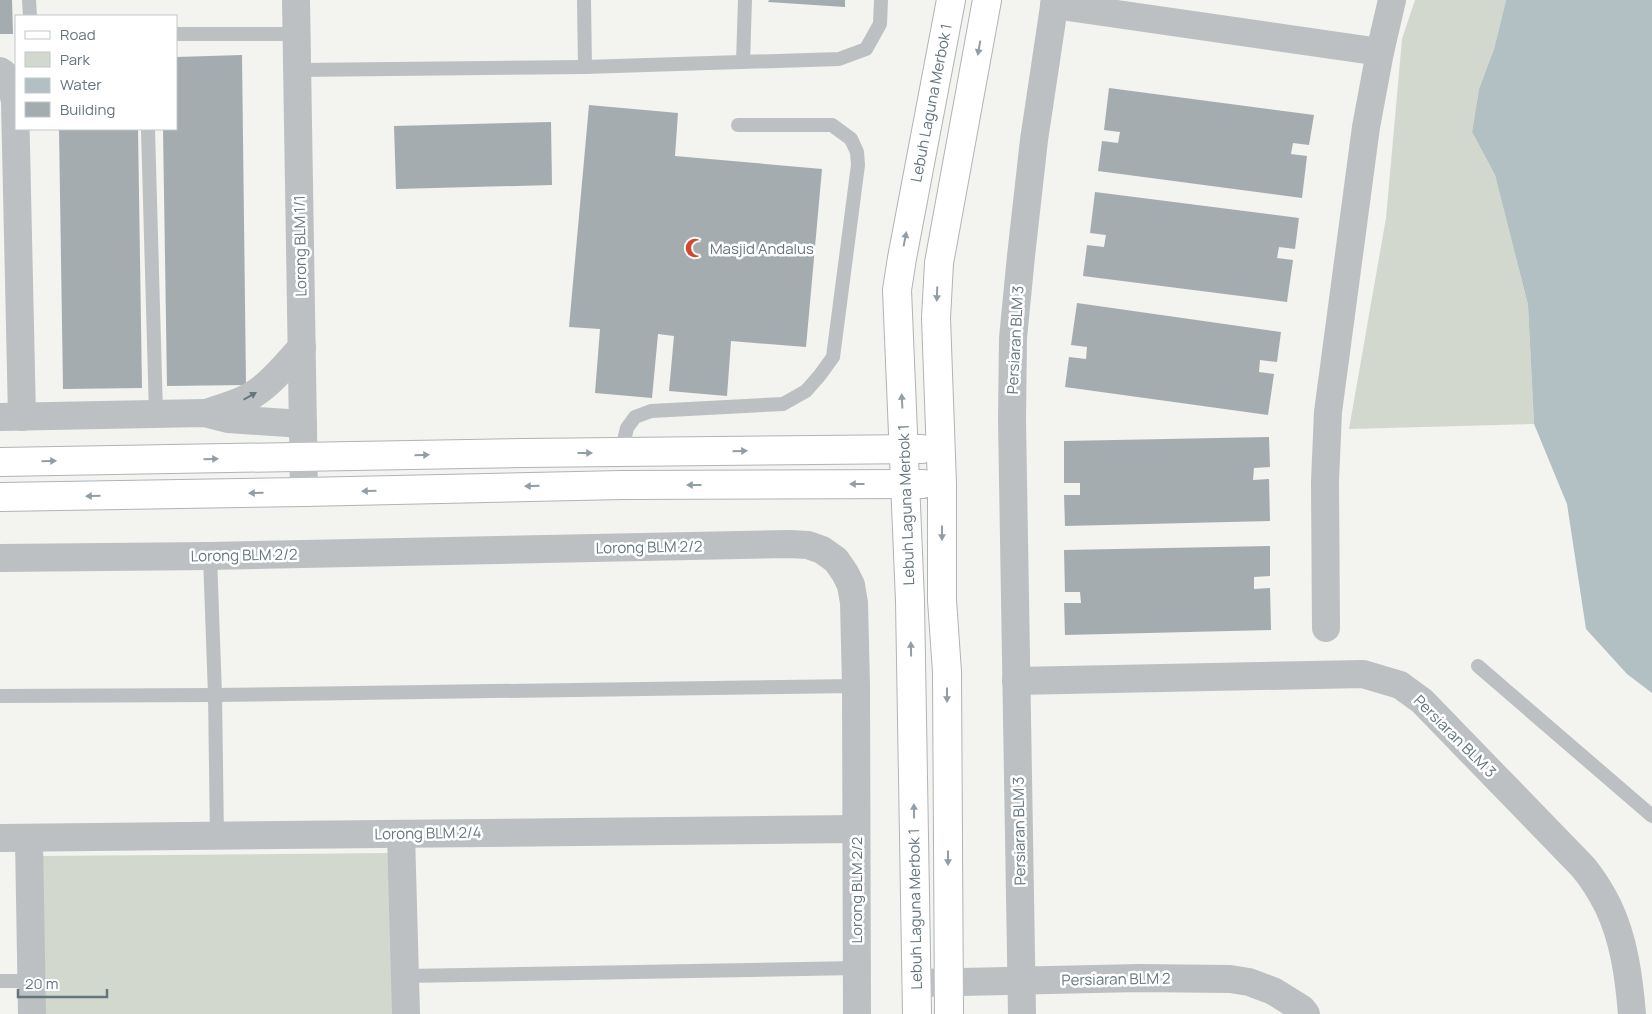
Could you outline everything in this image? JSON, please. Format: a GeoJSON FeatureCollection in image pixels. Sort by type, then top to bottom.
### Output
{"type":"FeatureCollection","features":[{"type":"Feature","properties":{"kind":"street","name":"Lorong BLM 1/1"},"geometry":{"type":"LineString","coordinates":[[296,0],[304,492]]}},
{"type":"Feature","properties":{"kind":"street","name":"Lebuh Laguna Merbok 1"},"geometry":{"type":"LineString","coordinates":[[917,1014],[910,610],[897,290],[951,0]]}},
{"type":"Feature","properties":{"kind":"street"},"geometry":{"type":"LineString","coordinates":[[949,1014],[947,672],[942,600],[942,484],[936,318],[939,262],[987,0]]}},
{"type":"Feature","properties":{"kind":"street"},"geometry":{"type":"LineString","coordinates":[[1326,628],[1325,481],[1328,412],[1366,127],[1392,0]]}},
{"type":"Feature","properties":{"kind":"street"},"geometry":{"type":"LineString","coordinates":[[1054,3],[1380,52]]}},
{"type":"Feature","properties":{"kind":"street","name":"Persiaran BLM 3"},"geometry":{"type":"LineString","coordinates":[[1022,1014],[1012,420],[1013,338],[1020,256],[1054,3]]}},
{"type":"Feature","properties":{"kind":"street"},"geometry":{"type":"LineString","coordinates":[[7,69],[15,101],[11,417],[204,413],[228,419],[303,424]]}},
{"type":"Feature","properties":{"kind":"street"},"geometry":{"type":"LineString","coordinates":[[204,413],[238,402],[254,394],[302,347]]}},
{"type":"Feature","properties":{"kind":"street"},"geometry":{"type":"LineString","coordinates":[[0,462],[941,449]]}},
{"type":"Feature","properties":{"kind":"street"},"geometry":{"type":"LineString","coordinates":[[0,497],[613,485],[942,484]]}},
{"type":"Feature","properties":{"kind":"street","name":"Lorong BLM 2/2"},"geometry":{"type":"LineString","coordinates":[[0,558],[210,556],[790,544],[808,545],[822,550],[836,560],[845,573],[851,585],[854,603],[857,1014]]}},
{"type":"Feature","properties":{"kind":"street","name":"Persiaran BLM 3"},"geometry":{"type":"LineString","coordinates":[[1016,681],[1363,674],[1400,685],[1422,701],[1573,855],[1597,885],[1609,907],[1623,950],[1632,1014]]}},
{"type":"Feature","properties":{"kind":"street","name":"Lorong BLM 2/4"},"geometry":{"type":"LineString","coordinates":[[0,838],[856,829]]}},
{"type":"Feature","properties":{"kind":"street"},"geometry":{"type":"LineString","coordinates":[[401,834],[406,1014]]}},
{"type":"Feature","properties":{"kind":"street"},"geometry":{"type":"LineString","coordinates":[[29,838],[32,1014]]}},
{"type":"Feature","properties":{"kind":"street","name":"Persiaran BLM 2"},"geometry":{"type":"LineString","coordinates":[[916,982],[1139,978],[1230,979],[1249,982],[1273,991],[1302,1009],[1306,1014]]}},
{"type":"Feature","properties":{"kind":"lane"},"geometry":{"type":"LineString","coordinates":[[29,0],[30,15]]}},
{"type":"Feature","properties":{"kind":"lane"},"geometry":{"type":"LineString","coordinates":[[584,0],[585,67]]}},
{"type":"Feature","properties":{"kind":"lane"},"geometry":{"type":"LineString","coordinates":[[743,62],[745,0]]}},
{"type":"Feature","properties":{"kind":"lane"},"geometry":{"type":"LineString","coordinates":[[297,70],[585,67],[839,59],[866,49],[880,24],[881,0]]}},
{"type":"Feature","properties":{"kind":"lane"},"geometry":{"type":"LineString","coordinates":[[178,34],[297,34]]}},
{"type":"Feature","properties":{"kind":"lane"},"geometry":{"type":"LineString","coordinates":[[621,453],[627,428],[635,417],[651,411],[783,404],[806,391],[833,357],[858,165],[851,139],[832,125],[738,125]]}},
{"type":"Feature","properties":{"kind":"lane"},"geometry":{"type":"LineString","coordinates":[[148,130],[156,414]]}},
{"type":"Feature","properties":{"kind":"lane"},"geometry":{"type":"LineString","coordinates":[[210,556],[215,695],[217,836]]}},
{"type":"Feature","properties":{"kind":"lane"},"geometry":{"type":"LineString","coordinates":[[1478,666],[1652,816]]}},
{"type":"Feature","properties":{"kind":"lane"},"geometry":{"type":"LineString","coordinates":[[0,696],[215,695],[856,686]]}},
{"type":"Feature","properties":{"kind":"lane"},"geometry":{"type":"LineString","coordinates":[[404,976],[857,968]]}},
{"type":"Feature","properties":{"kind":"lane"},"geometry":{"type":"LineString","coordinates":[[0,981],[31,981]]}},
{"type":"Feature","properties":{"kind":"green space"},"geometry":{"type":"Polygon","coordinates":[[[1415,0],[1506,0],[1494,49],[1479,89],[1472,132],[1495,175],[1528,305],[1534,424],[1349,429],[1386,218],[1402,39],[1415,0]]]}},
{"type":"Feature","properties":{"kind":"green space"},"geometry":{"type":"Polygon","coordinates":[[[390,853],[394,1014],[45,1014],[41,856],[390,853]]]}},
{"type":"Feature","properties":{"kind":"water"},"geometry":{"type":"Polygon","coordinates":[[[1506,0],[1652,0],[1652,693],[1627,674],[1586,629],[1567,504],[1534,424],[1528,305],[1495,175],[1472,132],[1479,89],[1494,49],[1506,0]]]}},
{"type":"Feature","properties":{"kind":"building"},"geometry":{"type":"Polygon","coordinates":[[[0,0],[12,0],[13,34],[0,34],[0,0]]]}},
{"type":"Feature","properties":{"kind":"building"},"geometry":{"type":"Polygon","coordinates":[[[769,0],[845,0],[845,7],[768,2],[769,0]]]}},
{"type":"Feature","properties":{"kind":"building"},"geometry":{"type":"Polygon","coordinates":[[[242,55],[246,385],[167,386],[163,130],[178,130],[178,57],[242,55]]]}},
{"type":"Feature","properties":{"kind":"building"},"geometry":{"type":"Polygon","coordinates":[[[1109,88],[1314,115],[1309,145],[1293,143],[1291,154],[1307,156],[1302,198],[1098,171],[1102,141],[1118,143],[1120,132],[1104,130],[1109,88]]]}},
{"type":"Feature","properties":{"kind":"building","name":"Masjid Andalus"},"geometry":{"type":"Polygon","coordinates":[[[589,105],[678,113],[675,156],[822,169],[806,347],[731,341],[727,396],[669,391],[674,336],[658,334],[652,398],[595,393],[600,329],[569,327],[589,105]]]}},
{"type":"Feature","properties":{"kind":"building"},"geometry":{"type":"Polygon","coordinates":[[[551,122],[552,185],[396,189],[394,126],[551,122]]]}},
{"type":"Feature","properties":{"kind":"building"},"geometry":{"type":"Polygon","coordinates":[[[59,130],[138,130],[142,388],[63,389],[59,130]]]}},
{"type":"Feature","properties":{"kind":"building"},"geometry":{"type":"Polygon","coordinates":[[[1095,192],[1299,218],[1295,249],[1279,247],[1277,258],[1293,260],[1287,302],[1083,276],[1087,245],[1104,247],[1106,235],[1090,233],[1095,192]]]}},
{"type":"Feature","properties":{"kind":"building"},"geometry":{"type":"Polygon","coordinates":[[[1077,303],[1281,332],[1277,362],[1260,360],[1259,372],[1274,374],[1268,415],[1065,387],[1069,357],[1086,359],[1087,347],[1071,345],[1077,303]]]}},
{"type":"Feature","properties":{"kind":"building"},"geometry":{"type":"Polygon","coordinates":[[[1269,437],[1270,467],[1254,468],[1253,480],[1269,479],[1270,521],[1065,526],[1064,495],[1080,495],[1080,483],[1064,483],[1064,441],[1269,437]]]}},
{"type":"Feature","properties":{"kind":"building"},"geometry":{"type":"Polygon","coordinates":[[[1270,546],[1270,576],[1254,577],[1254,589],[1270,588],[1271,630],[1065,635],[1064,603],[1081,603],[1080,592],[1065,592],[1064,550],[1270,546]]]}},
{"type":"Feature","properties":{"kind":"place","name":"Masjid Andalus"},"geometry":{"type":"Point","coordinates":[695,248]}}]}
